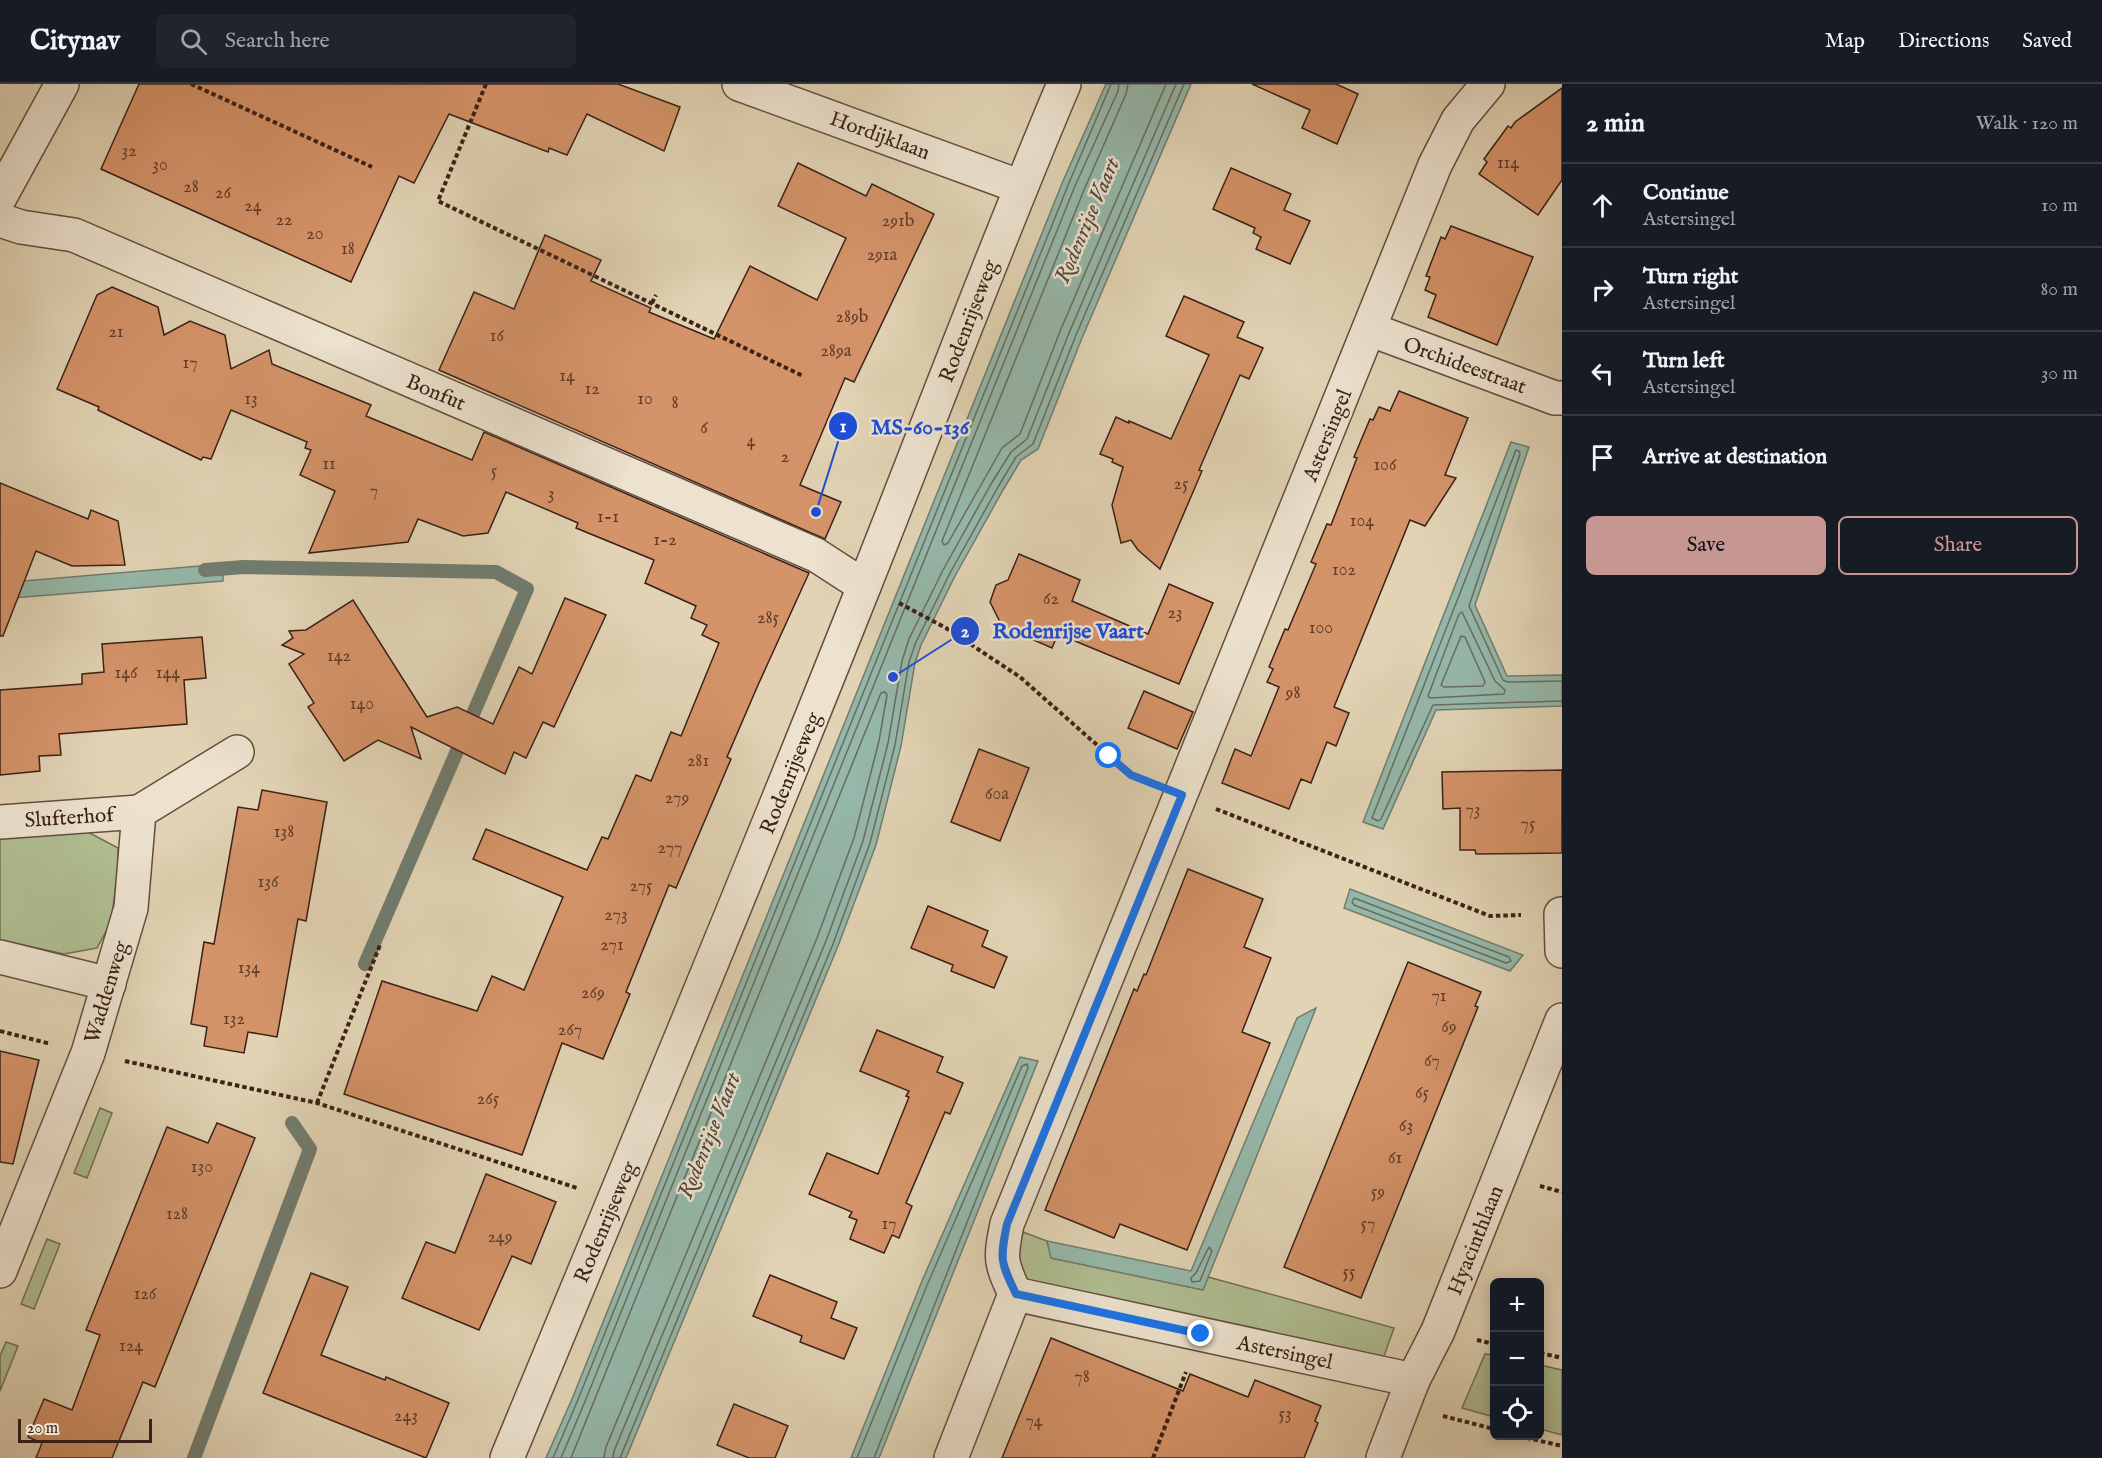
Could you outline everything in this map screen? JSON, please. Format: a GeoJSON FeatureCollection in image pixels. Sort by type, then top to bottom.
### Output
{"type":"FeatureCollection","features":[{"type":"Feature","properties":{"kind":"street"},"geometry":{"type":"LineString","coordinates":[[0,197],[62,84]]}},
{"type":"Feature","properties":{"kind":"street","name":"Hordijklaan"},"geometry":{"type":"LineString","coordinates":[[739,84],[790,92],[1021,187]]}},
{"type":"Feature","properties":{"kind":"street","name":"Rodenrijseweg"},"geometry":{"type":"LineString","coordinates":[[507,1458],[704,986],[878,592],[1021,187],[1064,84]]}},
{"type":"Feature","properties":{"kind":"street","name":"Astersingel"},"geometry":{"type":"LineString","coordinates":[[1408,1393],[1201,1334],[1016,1294],[1005,1271],[1001,1255],[1007,1224],[1182,795],[1434,165],[1458,120],[1488,84]]}},
{"type":"Feature","properties":{"kind":"street","name":"Bonfut"},"geometry":{"type":"LineString","coordinates":[[0,220],[21,227],[74,235],[85,239],[816,555],[878,592]]}},
{"type":"Feature","properties":{"kind":"street","name":"Orchideestraat"},"geometry":{"type":"LineString","coordinates":[[1369,329],[1562,398]]}},
{"type":"Feature","properties":{"kind":"street"},"geometry":{"type":"LineString","coordinates":[[139,812],[237,752]]}},
{"type":"Feature","properties":{"kind":"street","name":"Slufterhof"},"geometry":{"type":"LineString","coordinates":[[0,822],[139,812]]}},
{"type":"Feature","properties":{"kind":"street","name":"Waddenweg"},"geometry":{"type":"LineString","coordinates":[[0,1271],[88,1053],[109,984],[131,908],[139,812]]}},
{"type":"Feature","properties":{"kind":"street"},"geometry":{"type":"LineString","coordinates":[[1561,914],[1562,951]]}},
{"type":"Feature","properties":{"kind":"street"},"geometry":{"type":"LineString","coordinates":[[0,957],[109,984]]}},
{"type":"Feature","properties":{"kind":"street","name":"Hyacinthlaan"},"geometry":{"type":"LineString","coordinates":[[1383,1458],[1408,1393],[1438,1331],[1562,1020]]}},
{"type":"Feature","properties":{"kind":"street"},"geometry":{"type":"LineString","coordinates":[[951,1458],[1016,1294]]}},
{"type":"Feature","properties":{"kind":"path"},"geometry":{"type":"LineString","coordinates":[[191,84],[372,167]]}},
{"type":"Feature","properties":{"kind":"path"},"geometry":{"type":"LineString","coordinates":[[486,84],[438,201],[803,376]]}},
{"type":"Feature","properties":{"kind":"path"},"geometry":{"type":"LineString","coordinates":[[652,303],[656,295]]}},
{"type":"Feature","properties":{"kind":"path"},"geometry":{"type":"LineString","coordinates":[[878,592],[946,628],[1020,677],[1131,775],[1490,916],[1561,914]]}},
{"type":"Feature","properties":{"kind":"path"},"geometry":{"type":"LineString","coordinates":[[317,1103],[380,945]]}},
{"type":"Feature","properties":{"kind":"path"},"geometry":{"type":"LineString","coordinates":[[0,1031],[88,1053],[317,1103],[615,1200]]}},
{"type":"Feature","properties":{"kind":"path"},"geometry":{"type":"LineString","coordinates":[[1153,1458],[1201,1334]]}},
{"type":"Feature","properties":{"kind":"path"},"geometry":{"type":"LineString","coordinates":[[1544,1354],[1562,1358]]}},
{"type":"Feature","properties":{"kind":"path"},"geometry":{"type":"LineString","coordinates":[[1408,1393],[1490,1427]]}},
{"type":"Feature","properties":{"kind":"path"},"geometry":{"type":"LineString","coordinates":[[1536,1440],[1562,1446]]}},
{"type":"Feature","properties":{"kind":"shaded area"},"geometry":{"type":"Polygon","coordinates":[[[84,830],[118,848],[118,869],[111,922],[97,948],[64,954],[0,940],[0,838],[84,830]]]}},
{"type":"Feature","properties":{"kind":"shaded area"},"geometry":{"type":"Polygon","coordinates":[[[100,1108],[112,1113],[87,1178],[74,1173],[100,1108]]]}},
{"type":"Feature","properties":{"kind":"shaded area"},"geometry":{"type":"Polygon","coordinates":[[[1023,1232],[1047,1241],[1052,1258],[1203,1290],[1208,1277],[1394,1328],[1383,1359],[1031,1285],[1021,1272],[1017,1261],[1023,1232]]]}},
{"type":"Feature","properties":{"kind":"shaded area"},"geometry":{"type":"Polygon","coordinates":[[[47,1239],[60,1244],[34,1309],[21,1304],[47,1239]]]}},
{"type":"Feature","properties":{"kind":"shaded area"},"geometry":{"type":"Polygon","coordinates":[[[6,1342],[18,1346],[0,1391],[0,1356],[6,1342]]]}},
{"type":"Feature","properties":{"kind":"shaded area"},"geometry":{"type":"Polygon","coordinates":[[[1485,1354],[1490,1355],[1490,1416],[1462,1408],[1485,1354]]]}},
{"type":"Feature","properties":{"kind":"shaded area"},"geometry":{"type":"Polygon","coordinates":[[[1544,1366],[1562,1370],[1562,1435],[1544,1430],[1544,1366]]]}},
{"type":"Feature","properties":{"kind":"water"},"geometry":{"type":"Polygon","coordinates":[[[1106,84],[1191,84],[1082,338],[1038,449],[1021,460],[1003,490],[955,576],[921,645],[915,663],[901,746],[876,845],[838,946],[626,1458],[546,1458],[572,1399],[1063,181],[1106,84]]]}},
{"type":"Feature","properties":{"kind":"water"},"geometry":{"type":"Polygon","coordinates":[[[1511,442],[1529,447],[1475,605],[1507,676],[1562,675],[1562,706],[1436,710],[1383,829],[1363,822],[1511,442]]]}},
{"type":"Feature","properties":{"kind":"water"},"geometry":{"type":"Polygon","coordinates":[[[223,564],[223,581],[0,599],[0,583],[223,564]]]}},
{"type":"Feature","properties":{"kind":"water"},"geometry":{"type":"Polygon","coordinates":[[[1350,889],[1523,955],[1510,971],[1344,908],[1350,889]]]}},
{"type":"Feature","properties":{"kind":"water"},"geometry":{"type":"Polygon","coordinates":[[[1316,1008],[1203,1290],[1051,1258],[1047,1241],[1191,1271],[1297,1018],[1316,1008]]]}},
{"type":"Feature","properties":{"kind":"water"},"geometry":{"type":"Polygon","coordinates":[[[1020,1057],[1038,1061],[879,1458],[851,1458],[922,1281],[1020,1057]]]}},
{"type":"Feature","properties":{"kind":"building"},"geometry":{"type":"Polygon","coordinates":[[[139,84],[618,84],[680,107],[664,151],[587,114],[567,155],[549,148],[548,152],[449,114],[414,183],[399,176],[351,282],[101,169],[139,84]]]}},
{"type":"Feature","properties":{"kind":"building"},"geometry":{"type":"Polygon","coordinates":[[[1252,84],[1336,84],[1358,94],[1337,144],[1302,128],[1310,110],[1252,84]]]}},
{"type":"Feature","properties":{"kind":"building"},"geometry":{"type":"Polygon","coordinates":[[[1562,88],[1562,180],[1538,215],[1479,174],[1487,162],[1484,159],[1508,126],[1511,128],[1515,122],[1562,88]]]}},
{"type":"Feature","properties":{"kind":"building"},"geometry":{"type":"Polygon","coordinates":[[[798,163],[866,196],[872,184],[934,214],[854,382],[845,378],[800,485],[841,502],[825,539],[439,370],[474,292],[514,309],[545,235],[601,260],[591,281],[651,308],[649,312],[714,339],[750,266],[817,300],[846,238],[778,206],[798,163]]]}},
{"type":"Feature","properties":{"kind":"building"},"geometry":{"type":"Polygon","coordinates":[[[1231,168],[1291,194],[1284,210],[1310,221],[1290,264],[1256,249],[1261,237],[1253,233],[1255,228],[1213,209],[1231,168]]]}},
{"type":"Feature","properties":{"kind":"building"},"geometry":{"type":"Polygon","coordinates":[[[1451,226],[1533,257],[1497,345],[1428,317],[1436,295],[1425,290],[1430,277],[1426,276],[1441,237],[1445,239],[1451,226]]]}},
{"type":"Feature","properties":{"kind":"building"},"geometry":{"type":"Polygon","coordinates":[[[112,287],[158,307],[164,335],[190,321],[225,335],[231,369],[269,350],[272,364],[371,405],[366,416],[472,460],[484,432],[809,573],[727,757],[731,759],[676,888],[669,885],[626,992],[630,994],[603,1059],[562,1043],[522,1155],[344,1094],[382,981],[477,1011],[492,976],[524,990],[563,897],[473,859],[486,829],[587,870],[602,837],[608,839],[636,775],[651,781],[671,732],[681,736],[719,643],[702,635],[707,625],[691,618],[696,606],[645,583],[654,560],[576,528],[578,523],[506,492],[488,533],[463,536],[418,519],[408,542],[309,553],[335,491],[300,475],[311,450],[305,448],[307,442],[231,410],[211,459],[203,457],[201,460],[98,410],[99,407],[57,389],[97,295],[112,287]]]}},
{"type":"Feature","properties":{"kind":"building"},"geometry":{"type":"Polygon","coordinates":[[[1184,296],[1244,322],[1237,337],[1263,348],[1249,379],[1240,375],[1160,569],[1138,550],[1131,540],[1121,543],[1112,505],[1123,467],[1112,462],[1113,459],[1100,454],[1116,417],[1171,439],[1209,355],[1166,336],[1184,296]]]}},
{"type":"Feature","properties":{"kind":"building"},"geometry":{"type":"Polygon","coordinates":[[[1399,391],[1468,418],[1445,475],[1456,478],[1425,526],[1410,520],[1334,707],[1349,713],[1336,746],[1327,742],[1311,783],[1301,779],[1289,809],[1222,783],[1235,749],[1251,756],[1279,687],[1267,682],[1273,669],[1269,667],[1285,629],[1288,630],[1316,564],[1311,562],[1327,524],[1331,525],[1357,458],[1354,457],[1370,419],[1373,420],[1379,407],[1390,411],[1399,391]]]}},
{"type":"Feature","properties":{"kind":"building"},"geometry":{"type":"Polygon","coordinates":[[[0,483],[88,519],[91,510],[118,521],[125,565],[72,566],[36,551],[3,636],[0,636],[0,483]]]}},
{"type":"Feature","properties":{"kind":"building"},"geometry":{"type":"Polygon","coordinates":[[[1019,554],[1080,580],[1072,601],[1148,634],[1169,584],[1213,603],[1179,684],[1058,634],[1052,648],[1002,626],[990,602],[996,585],[1008,580],[1019,554]]]}},
{"type":"Feature","properties":{"kind":"building"},"geometry":{"type":"Polygon","coordinates":[[[565,598],[606,615],[554,727],[543,722],[526,758],[514,752],[505,774],[411,727],[421,759],[378,740],[344,761],[308,707],[314,703],[289,664],[304,654],[282,645],[293,638],[289,631],[306,630],[353,600],[427,717],[457,707],[493,724],[519,667],[532,674],[565,598]]]}},
{"type":"Feature","properties":{"kind":"building"},"geometry":{"type":"Polygon","coordinates":[[[202,637],[206,678],[184,680],[187,724],[59,734],[61,755],[39,756],[40,771],[0,775],[0,690],[82,684],[82,674],[104,672],[102,644],[202,637]]]}},
{"type":"Feature","properties":{"kind":"building"},"geometry":{"type":"Polygon","coordinates":[[[1144,691],[1193,712],[1177,749],[1128,728],[1144,691]]]}},
{"type":"Feature","properties":{"kind":"building"},"geometry":{"type":"Polygon","coordinates":[[[979,749],[1029,768],[1000,841],[951,822],[979,749]]]}},
{"type":"Feature","properties":{"kind":"building"},"geometry":{"type":"Polygon","coordinates":[[[1562,770],[1562,853],[1476,854],[1475,850],[1460,850],[1460,808],[1443,809],[1442,772],[1562,770]]]}},
{"type":"Feature","properties":{"kind":"building"},"geometry":{"type":"Polygon","coordinates":[[[262,790],[327,802],[306,921],[298,919],[277,1037],[248,1032],[244,1053],[204,1046],[207,1027],[191,1024],[204,942],[214,944],[238,807],[258,810],[262,790]]]}},
{"type":"Feature","properties":{"kind":"building"},"geometry":{"type":"Polygon","coordinates":[[[1188,869],[1263,899],[1244,947],[1271,958],[1242,1032],[1270,1043],[1187,1250],[1120,1224],[1114,1238],[1045,1210],[1134,989],[1137,991],[1144,974],[1146,975],[1188,869]]]}},
{"type":"Feature","properties":{"kind":"building"},"geometry":{"type":"Polygon","coordinates":[[[928,906],[988,931],[982,946],[1007,957],[994,988],[951,971],[953,965],[911,948],[928,906]]]}},
{"type":"Feature","properties":{"kind":"building"},"geometry":{"type":"Polygon","coordinates":[[[1408,962],[1481,992],[1475,1006],[1478,1007],[1361,1298],[1284,1267],[1408,962]]]}},
{"type":"Feature","properties":{"kind":"building"},"geometry":{"type":"Polygon","coordinates":[[[877,1030],[943,1057],[937,1072],[963,1083],[950,1114],[945,1112],[906,1203],[912,1206],[899,1238],[892,1235],[884,1253],[850,1239],[857,1220],[849,1217],[852,1212],[809,1194],[827,1153],[878,1174],[909,1097],[906,1096],[909,1091],[860,1071],[877,1030]]]}},
{"type":"Feature","properties":{"kind":"building"},"geometry":{"type":"Polygon","coordinates":[[[0,1051],[39,1060],[13,1164],[0,1162],[0,1051]]]}},
{"type":"Feature","properties":{"kind":"building"},"geometry":{"type":"Polygon","coordinates":[[[217,1123],[255,1138],[155,1387],[143,1382],[112,1458],[36,1458],[42,1443],[28,1437],[44,1399],[72,1410],[100,1335],[86,1330],[167,1127],[208,1143],[217,1123]]]}},
{"type":"Feature","properties":{"kind":"building"},"geometry":{"type":"Polygon","coordinates":[[[486,1174],[556,1202],[531,1264],[512,1256],[479,1330],[402,1298],[426,1242],[455,1253],[486,1174]]]}},
{"type":"Feature","properties":{"kind":"building"},"geometry":{"type":"Polygon","coordinates":[[[311,1273],[348,1287],[321,1355],[385,1380],[386,1377],[449,1403],[426,1458],[263,1393],[311,1273]]]}},
{"type":"Feature","properties":{"kind":"building"},"geometry":{"type":"Polygon","coordinates":[[[770,1275],[837,1302],[831,1318],[857,1328],[844,1359],[800,1342],[802,1336],[753,1316],[770,1275]]]}},
{"type":"Feature","properties":{"kind":"building"},"geometry":{"type":"Polygon","coordinates":[[[1051,1338],[1183,1391],[1190,1374],[1248,1397],[1255,1380],[1321,1406],[1315,1421],[1318,1423],[1304,1458],[1002,1458],[1051,1338]]]}},
{"type":"Feature","properties":{"kind":"building"},"geometry":{"type":"Polygon","coordinates":[[[734,1404],[788,1426],[775,1458],[749,1458],[717,1445],[734,1404]]]}},
{"type":"Feature","properties":{"kind":"waterway"},"geometry":{"type":"LineString","coordinates":[[205,570],[244,567],[496,572],[527,589],[365,964]]}},
{"type":"Feature","properties":{"kind":"waterway"},"geometry":{"type":"LineString","coordinates":[[194,1458],[310,1149],[292,1123]]}},
{"type":"Feature","properties":{"kind":"place","name":"MS-60-136"},"geometry":{"type":"Point","coordinates":[816,512]}},
{"type":"Feature","properties":{"kind":"place","name":"Rodenrijse Vaart"},"geometry":{"type":"Point","coordinates":[893,677]}},
{"type":"Feature","properties":{"kind":"route"},"geometry":{"type":"LineString","coordinates":[[1109,756],[1131,775],[1182,795],[1007,1224],[1001,1255],[1005,1271],[1016,1294],[1201,1334]]}}]}
